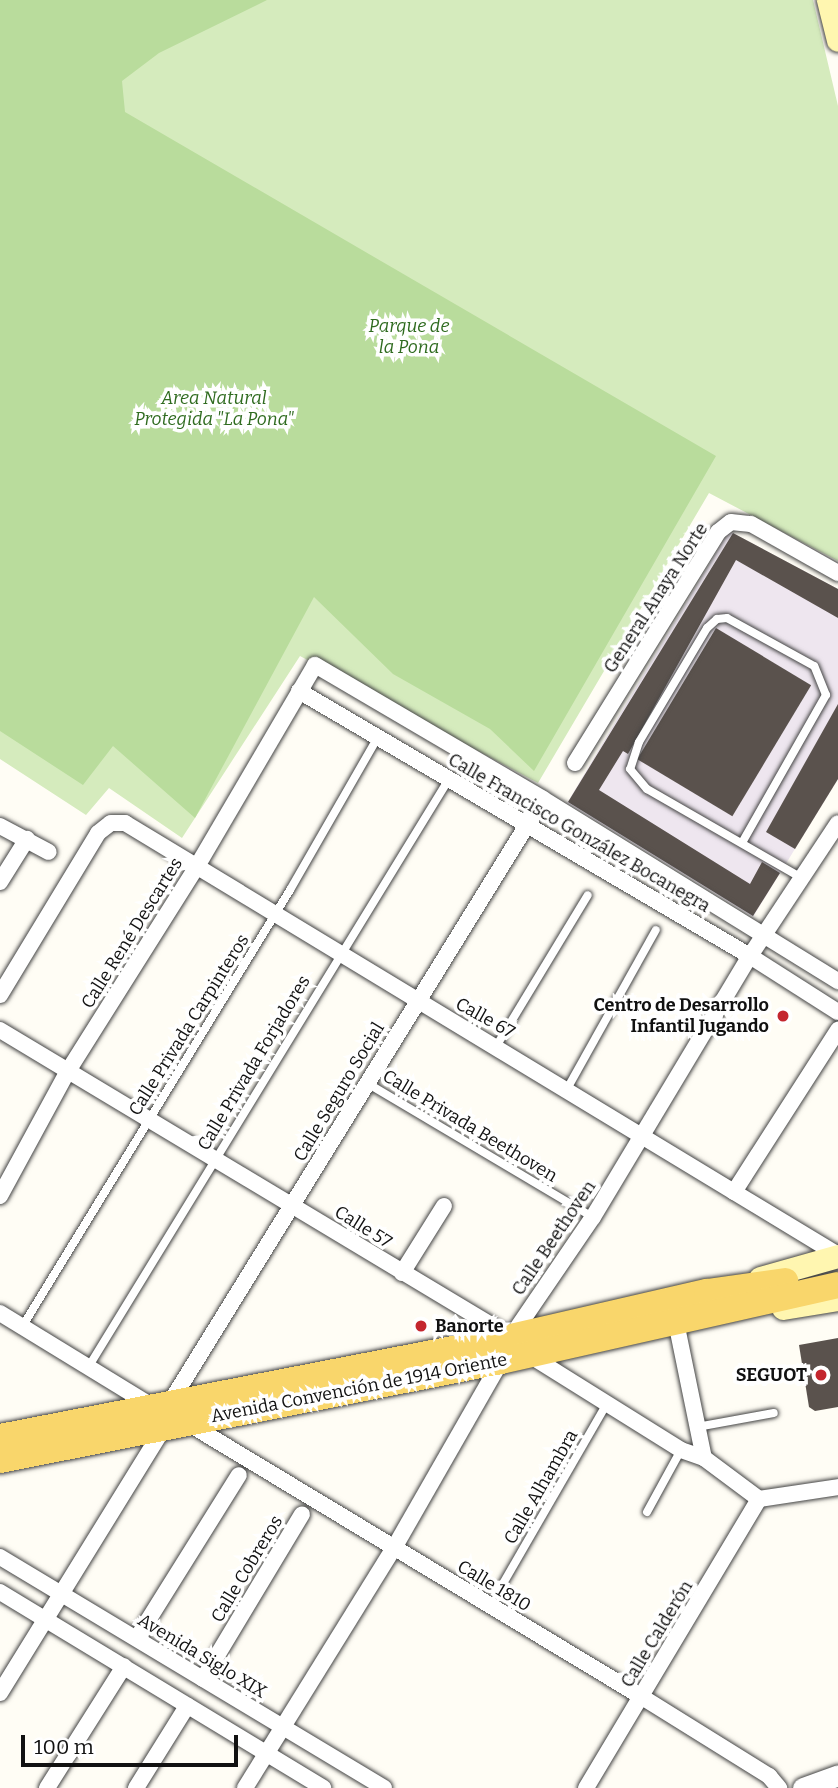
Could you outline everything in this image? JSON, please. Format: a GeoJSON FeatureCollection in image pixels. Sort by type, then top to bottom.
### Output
{"type":"FeatureCollection","features":[{"type":"Feature","properties":{"kind":"main road"},"geometry":{"type":"LineString","coordinates":[[828,0],[838,40]]}},
{"type":"Feature","properties":{"kind":"main road","name":"Avenida Convención de 1914 Oriente"},"geometry":{"type":"LineString","coordinates":[[0,1437],[169,1415],[676,1322],[712,1304],[838,1256]]}},
{"type":"Feature","properties":{"kind":"main road","name":"Avenida Convención de 1914 Oriente"},"geometry":{"type":"LineString","coordinates":[[513,1351],[777,1289],[838,1271]]}},
{"type":"Feature","properties":{"kind":"main road","name":"Avenida Convención de 1914 Oriente"},"geometry":{"type":"LineString","coordinates":[[777,1289],[838,1284]]}},
{"type":"Feature","properties":{"kind":"main road","name":"Avenida Convención de 1914 Oriente"},"geometry":{"type":"LineString","coordinates":[[712,1304],[838,1299]]}},
{"type":"Feature","properties":{"kind":"main road","name":"Avenida Convención de 1914 Oriente"},"geometry":{"type":"LineString","coordinates":[[0,1460],[169,1415]]}},
{"type":"Feature","properties":{"kind":"street","name":"General Anaya Norte"},"geometry":{"type":"LineString","coordinates":[[575,763],[718,532],[731,522],[751,524],[838,573]]}},
{"type":"Feature","properties":{"kind":"street","name":"Calle René Descartes"},"geometry":{"type":"LineString","coordinates":[[0,1196],[68,1071],[196,867],[315,665]]}},
{"type":"Feature","properties":{"kind":"street","name":"Calle Francisco González Bocanegra"},"geometry":{"type":"LineString","coordinates":[[315,665],[543,799],[838,981]]}},
{"type":"Feature","properties":{"kind":"street","name":"Calle Francisco González Bocanegra"},"geometry":{"type":"LineString","coordinates":[[299,691],[750,956],[838,1013]]}},
{"type":"Feature","properties":{"kind":"street","name":"Calle Seguro Social"},"geometry":{"type":"LineString","coordinates":[[0,1693],[416,1002],[543,799]]}},
{"type":"Feature","properties":{"kind":"street","name":"Calle 67"},"geometry":{"type":"LineString","coordinates":[[0,995],[98,832],[111,823],[125,823],[338,956],[497,1045],[838,1256]]}},
{"type":"Feature","properties":{"kind":"street"},"geometry":{"type":"LineString","coordinates":[[0,826],[49,852]]}},
{"type":"Feature","properties":{"kind":"street","name":"Calle Beethoven"},"geometry":{"type":"LineString","coordinates":[[245,1788],[281,1726],[394,1548],[750,956],[766,937],[836,830]]}},
{"type":"Feature","properties":{"kind":"street"},"geometry":{"type":"LineString","coordinates":[[0,882],[27,838]]}},
{"type":"Feature","properties":{"kind":"street","name":"Calle 57"},"geometry":{"type":"LineString","coordinates":[[0,1030],[402,1273],[513,1351],[608,1402],[681,1450],[704,1458],[759,1499]]}},
{"type":"Feature","properties":{"kind":"street"},"geometry":{"type":"LineString","coordinates":[[734,1192],[838,1030]]}},
{"type":"Feature","properties":{"kind":"street"},"geometry":{"type":"LineString","coordinates":[[402,1273],[444,1206]]}},
{"type":"Feature","properties":{"kind":"street","name":"Calle 1810"},"geometry":{"type":"LineString","coordinates":[[0,1313],[642,1697],[769,1776],[779,1788]]}},
{"type":"Feature","properties":{"kind":"street"},"geometry":{"type":"LineString","coordinates":[[676,1322],[704,1458]]}},
{"type":"Feature","properties":{"kind":"street"},"geometry":{"type":"LineString","coordinates":[[137,1638],[239,1475]]}},
{"type":"Feature","properties":{"kind":"street"},"geometry":{"type":"LineString","coordinates":[[759,1499],[838,1487]]}},
{"type":"Feature","properties":{"kind":"street","name":"Calle Calderón"},"geometry":{"type":"LineString","coordinates":[[586,1788],[759,1499]]}},
{"type":"Feature","properties":{"kind":"street","name":"Calle Cobreros"},"geometry":{"type":"LineString","coordinates":[[203,1679],[302,1514]]}},
{"type":"Feature","properties":{"kind":"street","name":"Avenida Siglo XIX"},"geometry":{"type":"LineString","coordinates":[[0,1557],[384,1788]]}},
{"type":"Feature","properties":{"kind":"street"},"geometry":{"type":"LineString","coordinates":[[0,1592],[323,1788]]}},
{"type":"Feature","properties":{"kind":"street"},"geometry":{"type":"LineString","coordinates":[[47,1788],[124,1666]]}},
{"type":"Feature","properties":{"kind":"street"},"geometry":{"type":"LineString","coordinates":[[136,1788],[187,1706]]}},
{"type":"Feature","properties":{"kind":"street"},"geometry":{"type":"LineString","coordinates":[[803,1788],[838,1775]]}},
{"type":"Feature","properties":{"kind":"lane"},"geometry":{"type":"LineString","coordinates":[[743,841],[826,695],[814,666],[727,618],[717,619],[707,628],[639,742],[630,769],[647,789],[743,841],[804,880]]}},
{"type":"Feature","properties":{"kind":"lane","name":"Calle Privada Carpinteros"},"geometry":{"type":"LineString","coordinates":[[22,1327],[274,916],[377,737]]}},
{"type":"Feature","properties":{"kind":"lane","name":"Calle Privada Forjadores"},"geometry":{"type":"LineString","coordinates":[[89,1366],[214,1158],[449,779]]}},
{"type":"Feature","properties":{"kind":"lane"},"geometry":{"type":"LineString","coordinates":[[497,1045],[588,895]]}},
{"type":"Feature","properties":{"kind":"lane"},"geometry":{"type":"LineString","coordinates":[[567,1089],[656,930]]}},
{"type":"Feature","properties":{"kind":"lane","name":"Calle Privada Beethoven"},"geometry":{"type":"LineString","coordinates":[[367,1083],[593,1217]]}},
{"type":"Feature","properties":{"kind":"lane","name":"Calle Alhambra"},"geometry":{"type":"LineString","coordinates":[[501,1587],[608,1402]]}},
{"type":"Feature","properties":{"kind":"lane"},"geometry":{"type":"LineString","coordinates":[[697,1427],[774,1413]]}},
{"type":"Feature","properties":{"kind":"lane"},"geometry":{"type":"LineString","coordinates":[[646,1512],[681,1450]]}},
{"type":"Feature","properties":{"kind":"shaded area"},"geometry":{"type":"Polygon","coordinates":[[[729,531],[838,589],[838,779],[753,917],[567,803],[729,531]]]}},
{"type":"Feature","properties":{"kind":"green space","name":"Parque de la Pona"},"geometry":{"type":"Polygon","coordinates":[[[0,0],[813,0],[838,106],[838,561],[709,493],[538,783],[300,656],[182,838],[109,788],[86,815],[0,759],[0,0]]]}},
{"type":"Feature","properties":{"kind":"green space","name":"Area Natural Protegida \"La Pona\""},"geometry":{"type":"Polygon","coordinates":[[[0,0],[267,0],[159,53],[122,81],[125,112],[716,456],[534,771],[490,729],[393,674],[314,597],[195,818],[113,746],[83,785],[0,731],[0,0]]]}},
{"type":"Feature","properties":{"kind":"building"},"geometry":{"type":"Polygon","coordinates":[[[733,533],[838,589],[838,618],[736,560],[628,754],[623,751],[599,790],[750,884],[762,862],[780,873],[753,916],[568,802],[733,533]]]}},
{"type":"Feature","properties":{"kind":"building"},"geometry":{"type":"Polygon","coordinates":[[[716,628],[811,685],[732,816],[637,759],[716,628]]]}},
{"type":"Feature","properties":{"kind":"building"},"geometry":{"type":"Polygon","coordinates":[[[838,704],[838,779],[795,849],[766,832],[838,704]]]}},
{"type":"Feature","properties":{"kind":"building","name":"SEGUOT"},"geometry":{"type":"Polygon","coordinates":[[[838,1338],[838,1407],[815,1411],[809,1407],[799,1345],[838,1338]]]}},
{"type":"Feature","properties":{"kind":"place","name":"Centro de Desarrollo Infantil Jugando"},"geometry":{"type":"Point","coordinates":[783,1016]}},
{"type":"Feature","properties":{"kind":"place","name":"Banorte"},"geometry":{"type":"Point","coordinates":[421,1326]}},
{"type":"Feature","properties":{"kind":"place","name":"SEGUOT"},"geometry":{"type":"Point","coordinates":[821,1375]}}]}
